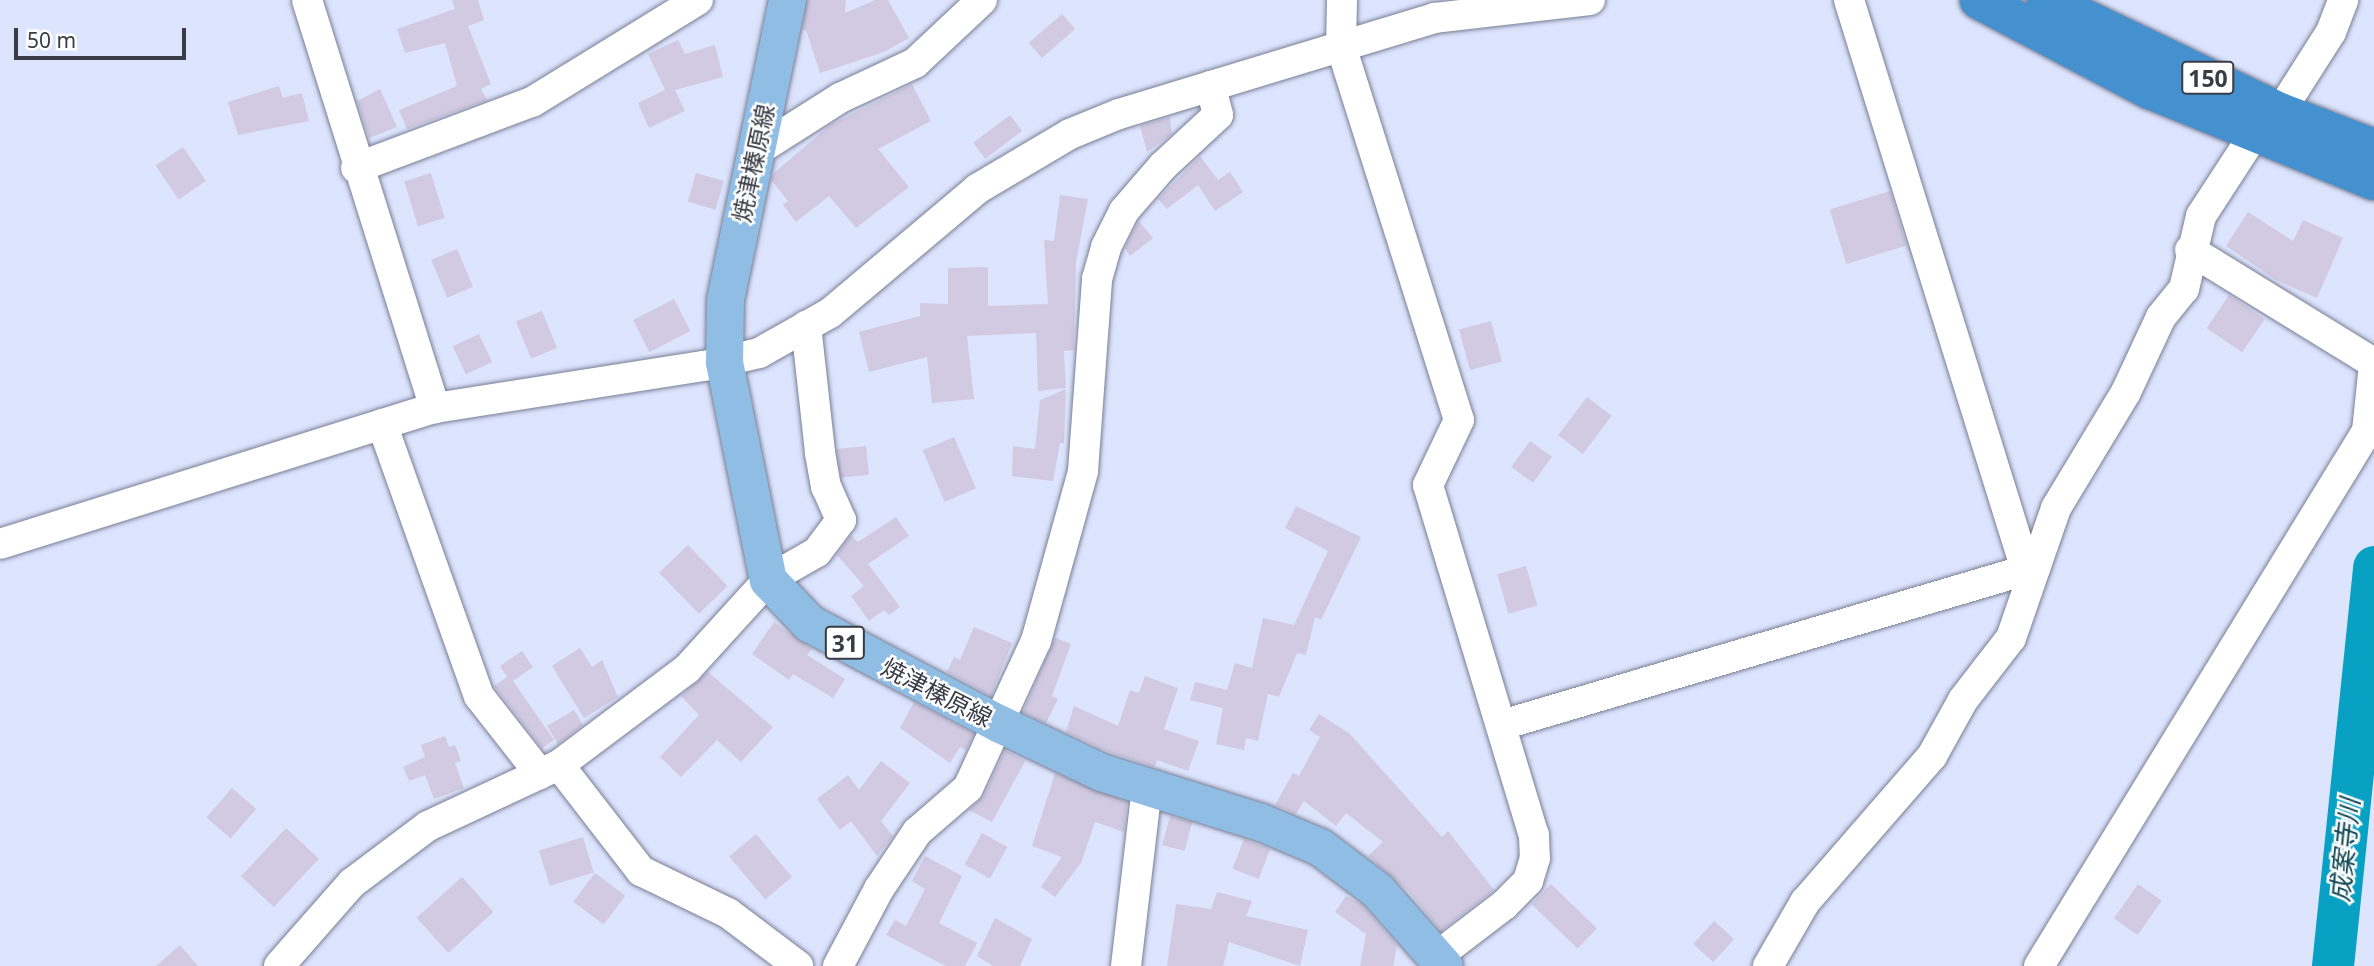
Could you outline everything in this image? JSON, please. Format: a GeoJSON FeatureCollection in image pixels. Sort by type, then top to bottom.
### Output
{"type":"FeatureCollection","features":[{"type":"Feature","properties":{"kind":"highway","name":"150"},"geometry":{"type":"LineString","coordinates":[[1979,0],[2138,85],[2267,124],[2374,148]]}},
{"type":"Feature","properties":{"kind":"highway","name":"150"},"geometry":{"type":"LineString","coordinates":[[2046,0],[2374,181]]}},
{"type":"Feature","properties":{"kind":"main road","name":"焼津榛原線"},"geometry":{"type":"LineString","coordinates":[[788,0],[725,300],[724,362],[768,580],[809,624],[1000,724],[1101,772],[1261,822],[1320,847],[1377,890],[1432,959]]}},
{"type":"Feature","properties":{"kind":"street"},"geometry":{"type":"LineString","coordinates":[[306,0],[356,167],[435,408]]}},
{"type":"Feature","properties":{"kind":"street"},"geometry":{"type":"LineString","coordinates":[[356,167],[532,102],[698,0]]}},
{"type":"Feature","properties":{"kind":"street"},"geometry":{"type":"LineString","coordinates":[[755,152],[840,98],[915,63],[982,0]]}},
{"type":"Feature","properties":{"kind":"street"},"geometry":{"type":"LineString","coordinates":[[1342,0],[1341,46],[1459,420],[1428,485],[1534,835],[1535,858],[1528,881],[1504,905],[1432,959]]}},
{"type":"Feature","properties":{"kind":"street"},"geometry":{"type":"LineString","coordinates":[[0,544],[435,408],[724,362],[759,353],[830,313],[977,189],[1019,161],[1119,114],[1456,14],[1590,0]]}},
{"type":"Feature","properties":{"kind":"street"},"geometry":{"type":"LineString","coordinates":[[1849,0],[2031,568]]}},
{"type":"Feature","properties":{"kind":"street"},"geometry":{"type":"LineString","coordinates":[[1768,966],[1805,902],[1932,756],[1963,700],[2011,638],[2031,568],[2056,508],[2126,392],[2161,317],[2184,289],[2190,250],[2201,216],[2330,32],[2343,0]]}},
{"type":"Feature","properties":{"kind":"street"},"geometry":{"type":"LineString","coordinates":[[838,966],[879,889],[917,832],[968,788],[1000,724],[1036,641],[1083,471],[1097,279],[1106,247],[1124,211],[1163,166],[1218,115],[1210,86]]}},
{"type":"Feature","properties":{"kind":"street"},"geometry":{"type":"LineString","coordinates":[[2039,966],[2367,431],[2374,363],[2190,250]]}},
{"type":"Feature","properties":{"kind":"street"},"geometry":{"type":"LineString","coordinates":[[279,966],[352,883],[428,826],[549,770],[687,669],[768,580],[817,552],[841,520],[826,487],[807,326]]}},
{"type":"Feature","properties":{"kind":"street"},"geometry":{"type":"LineString","coordinates":[[382,424],[479,696],[641,871],[728,913],[798,966]]}},
{"type":"Feature","properties":{"kind":"street"},"geometry":{"type":"LineString","coordinates":[[1502,725],[2031,568]]}},
{"type":"Feature","properties":{"kind":"street"},"geometry":{"type":"LineString","coordinates":[[1126,966],[1147,786]]}},
{"type":"Feature","properties":{"kind":"building"},"geometry":{"type":"Polygon","coordinates":[[[452,0],[478,0],[484,20],[468,26],[491,84],[481,89],[487,100],[407,129],[399,110],[457,86],[445,43],[405,53],[397,29],[455,9],[452,0]]]}},
{"type":"Feature","properties":{"kind":"building"},"geometry":{"type":"Polygon","coordinates":[[[807,0],[846,0],[845,13],[875,0],[888,0],[909,38],[884,52],[820,73],[806,30],[802,30],[807,0]]]}},
{"type":"Feature","properties":{"kind":"building"},"geometry":{"type":"Polygon","coordinates":[[[1062,14],[1075,29],[1042,58],[1029,43],[1062,14]]]}},
{"type":"Feature","properties":{"kind":"building"},"geometry":{"type":"Polygon","coordinates":[[[678,40],[685,54],[715,45],[723,77],[675,90],[685,111],[649,128],[638,103],[665,90],[648,54],[678,40]]]}},
{"type":"Feature","properties":{"kind":"building"},"geometry":{"type":"Polygon","coordinates":[[[912,84],[931,121],[878,149],[909,187],[856,228],[829,196],[796,222],[783,205],[788,201],[771,180],[773,174],[830,125],[912,84]]]}},
{"type":"Feature","properties":{"kind":"building"},"geometry":{"type":"Polygon","coordinates":[[[279,86],[283,98],[302,93],[309,121],[238,135],[228,102],[279,86]]]}},
{"type":"Feature","properties":{"kind":"building"},"geometry":{"type":"Polygon","coordinates":[[[380,89],[397,127],[369,138],[357,101],[380,89]]]}},
{"type":"Feature","properties":{"kind":"building"},"geometry":{"type":"Polygon","coordinates":[[[1010,115],[1022,131],[985,159],[973,143],[1010,115]]]}},
{"type":"Feature","properties":{"kind":"building"},"geometry":{"type":"Polygon","coordinates":[[[1170,117],[1172,134],[1147,152],[1140,126],[1170,117]]]}},
{"type":"Feature","properties":{"kind":"building"},"geometry":{"type":"Polygon","coordinates":[[[183,147],[206,181],[179,199],[156,165],[183,147]]]}},
{"type":"Feature","properties":{"kind":"building"},"geometry":{"type":"Polygon","coordinates":[[[1200,156],[1218,180],[1230,172],[1243,192],[1215,211],[1198,185],[1167,209],[1158,199],[1200,156]]]}},
{"type":"Feature","properties":{"kind":"building"},"geometry":{"type":"Polygon","coordinates":[[[431,173],[445,218],[418,226],[404,181],[431,173]]]}},
{"type":"Feature","properties":{"kind":"building"},"geometry":{"type":"Polygon","coordinates":[[[696,173],[724,181],[716,210],[688,202],[696,173]]]}},
{"type":"Feature","properties":{"kind":"building"},"geometry":{"type":"Polygon","coordinates":[[[1890,191],[1907,246],[1846,264],[1830,209],[1890,191]]]}},
{"type":"Feature","properties":{"kind":"building"},"geometry":{"type":"Polygon","coordinates":[[[1060,195],[1088,199],[1076,262],[1074,350],[1064,351],[1066,388],[1038,391],[1036,333],[967,336],[974,399],[932,403],[927,357],[869,372],[859,332],[920,316],[920,303],[948,304],[948,268],[988,267],[988,306],[1048,304],[1044,240],[1054,241],[1060,195]]]}},
{"type":"Feature","properties":{"kind":"building"},"geometry":{"type":"Polygon","coordinates":[[[2248,212],[2293,241],[2303,220],[2343,238],[2317,298],[2276,280],[2226,246],[2248,212]]]}},
{"type":"Feature","properties":{"kind":"building"},"geometry":{"type":"Polygon","coordinates":[[[1139,221],[1153,238],[1130,256],[1125,248],[1139,221]]]}},
{"type":"Feature","properties":{"kind":"building"},"geometry":{"type":"Polygon","coordinates":[[[457,249],[473,287],[447,298],[431,260],[457,249]]]}},
{"type":"Feature","properties":{"kind":"building"},"geometry":{"type":"Polygon","coordinates":[[[2229,295],[2265,319],[2242,352],[2207,328],[2229,295]]]}},
{"type":"Feature","properties":{"kind":"building"},"geometry":{"type":"Polygon","coordinates":[[[674,299],[690,331],[649,352],[633,320],[674,299]]]}},
{"type":"Feature","properties":{"kind":"building"},"geometry":{"type":"Polygon","coordinates":[[[542,311],[557,348],[531,359],[516,321],[542,311]]]}},
{"type":"Feature","properties":{"kind":"building"},"geometry":{"type":"Polygon","coordinates":[[[1491,321],[1502,362],[1470,370],[1459,330],[1491,321]]]}},
{"type":"Feature","properties":{"kind":"building"},"geometry":{"type":"Polygon","coordinates":[[[479,334],[492,362],[466,374],[453,346],[479,334]]]}},
{"type":"Feature","properties":{"kind":"building"},"geometry":{"type":"Polygon","coordinates":[[[1066,389],[1064,443],[1060,443],[1053,481],[1012,476],[1013,446],[1035,449],[1040,400],[1066,389]]]}},
{"type":"Feature","properties":{"kind":"building"},"geometry":{"type":"Polygon","coordinates":[[[1587,397],[1612,416],[1583,454],[1558,435],[1587,397]]]}},
{"type":"Feature","properties":{"kind":"building"},"geometry":{"type":"Polygon","coordinates":[[[954,437],[976,489],[945,502],[923,450],[954,437]]]}},
{"type":"Feature","properties":{"kind":"building"},"geometry":{"type":"Polygon","coordinates":[[[1530,441],[1552,457],[1533,483],[1511,467],[1530,441]]]}},
{"type":"Feature","properties":{"kind":"building"},"geometry":{"type":"Polygon","coordinates":[[[866,446],[869,475],[840,478],[837,449],[866,446]]]}},
{"type":"Feature","properties":{"kind":"building"},"geometry":{"type":"Polygon","coordinates":[[[1296,506],[1361,537],[1321,620],[1315,617],[1306,655],[1297,653],[1279,697],[1268,694],[1258,741],[1246,738],[1244,750],[1216,744],[1223,708],[1190,700],[1195,682],[1227,690],[1235,663],[1252,668],[1263,618],[1294,625],[1328,551],[1285,528],[1296,506]]]}},
{"type":"Feature","properties":{"kind":"building"},"geometry":{"type":"Polygon","coordinates":[[[896,517],[909,536],[868,564],[900,607],[889,615],[884,610],[869,621],[851,596],[864,586],[837,555],[851,535],[858,542],[896,517]]]}},
{"type":"Feature","properties":{"kind":"building"},"geometry":{"type":"Polygon","coordinates":[[[688,545],[728,586],[699,614],[659,573],[688,545]]]}},
{"type":"Feature","properties":{"kind":"building"},"geometry":{"type":"Polygon","coordinates":[[[1526,566],[1537,605],[1508,614],[1497,574],[1526,566]]]}},
{"type":"Feature","properties":{"kind":"building"},"geometry":{"type":"Polygon","coordinates":[[[774,622],[812,649],[807,655],[845,679],[833,698],[793,674],[789,680],[752,654],[774,622]]]}},
{"type":"Feature","properties":{"kind":"building"},"geometry":{"type":"Polygon","coordinates":[[[974,627],[1012,643],[991,696],[947,672],[954,657],[960,660],[974,627]]]}},
{"type":"Feature","properties":{"kind":"building"},"geometry":{"type":"Polygon","coordinates":[[[1055,638],[1071,644],[1052,696],[1058,699],[1046,723],[1023,712],[1055,638]]]}},
{"type":"Feature","properties":{"kind":"building"},"geometry":{"type":"Polygon","coordinates":[[[580,648],[592,667],[602,660],[618,697],[584,718],[552,666],[580,648]]]}},
{"type":"Feature","properties":{"kind":"building"},"geometry":{"type":"Polygon","coordinates":[[[522,651],[533,667],[513,681],[554,740],[542,748],[494,686],[507,677],[500,666],[522,651]]]}},
{"type":"Feature","properties":{"kind":"building"},"geometry":{"type":"Polygon","coordinates":[[[708,672],[773,727],[741,762],[717,740],[681,777],[660,757],[699,715],[681,696],[708,672]]]}},
{"type":"Feature","properties":{"kind":"building"},"geometry":{"type":"Polygon","coordinates":[[[1145,676],[1178,688],[1164,729],[1199,741],[1188,771],[1157,760],[1155,767],[1109,752],[1066,732],[1074,706],[1118,726],[1130,690],[1139,693],[1145,676]]]}},
{"type":"Feature","properties":{"kind":"building"},"geometry":{"type":"Polygon","coordinates":[[[914,702],[974,734],[966,750],[960,747],[950,763],[900,728],[914,702]]]}},
{"type":"Feature","properties":{"kind":"building"},"geometry":{"type":"Polygon","coordinates":[[[574,710],[583,725],[558,744],[547,726],[574,710]]]}},
{"type":"Feature","properties":{"kind":"building"},"geometry":{"type":"Polygon","coordinates":[[[1319,714],[1350,734],[1442,837],[1448,831],[1494,890],[1441,931],[1408,891],[1368,856],[1383,842],[1346,813],[1336,826],[1304,801],[1296,814],[1275,805],[1293,773],[1299,776],[1320,737],[1309,730],[1319,714]]]}},
{"type":"Feature","properties":{"kind":"building"},"geometry":{"type":"Polygon","coordinates":[[[445,736],[449,747],[455,745],[461,761],[455,763],[464,788],[434,799],[425,775],[409,781],[403,767],[425,757],[421,745],[445,736]]]}},
{"type":"Feature","properties":{"kind":"building"},"geometry":{"type":"Polygon","coordinates":[[[1005,750],[1025,761],[992,822],[969,810],[984,796],[1005,750]]]}},
{"type":"Feature","properties":{"kind":"building"},"geometry":{"type":"Polygon","coordinates":[[[881,761],[910,783],[881,821],[893,836],[877,856],[851,821],[840,830],[817,799],[848,775],[859,790],[881,761]]]}},
{"type":"Feature","properties":{"kind":"building"},"geometry":{"type":"Polygon","coordinates":[[[1055,773],[1127,802],[1124,832],[1095,822],[1081,863],[1055,897],[1041,887],[1062,857],[1032,846],[1055,773]]]}},
{"type":"Feature","properties":{"kind":"building"},"geometry":{"type":"Polygon","coordinates":[[[232,788],[256,809],[231,838],[206,817],[232,788]]]}},
{"type":"Feature","properties":{"kind":"building"},"geometry":{"type":"Polygon","coordinates":[[[1170,816],[1192,822],[1184,851],[1162,845],[1170,816]]]}},
{"type":"Feature","properties":{"kind":"building"},"geometry":{"type":"Polygon","coordinates":[[[286,828],[319,859],[274,907],[241,876],[286,828]]]}},
{"type":"Feature","properties":{"kind":"building"},"geometry":{"type":"Polygon","coordinates":[[[982,833],[1007,847],[990,879],[965,864],[982,833]]]}},
{"type":"Feature","properties":{"kind":"building"},"geometry":{"type":"Polygon","coordinates":[[[756,834],[792,877],[765,899],[729,856],[756,834]]]}},
{"type":"Feature","properties":{"kind":"building"},"geometry":{"type":"Polygon","coordinates":[[[583,837],[594,872],[550,886],[539,850],[583,837]]]}},
{"type":"Feature","properties":{"kind":"building"},"geometry":{"type":"Polygon","coordinates":[[[1244,839],[1270,849],[1259,879],[1233,869],[1244,839]]]}},
{"type":"Feature","properties":{"kind":"building"},"geometry":{"type":"Polygon","coordinates":[[[925,856],[962,876],[939,923],[977,943],[965,966],[946,966],[886,935],[895,920],[906,926],[925,889],[912,881],[925,856]]]}},
{"type":"Feature","properties":{"kind":"building"},"geometry":{"type":"Polygon","coordinates":[[[595,873],[625,896],[604,925],[573,902],[595,873]]]}},
{"type":"Feature","properties":{"kind":"building"},"geometry":{"type":"Polygon","coordinates":[[[462,877],[493,912],[448,953],[417,918],[462,877]]]}},
{"type":"Feature","properties":{"kind":"building"},"geometry":{"type":"Polygon","coordinates":[[[1551,884],[1597,928],[1578,949],[1532,904],[1551,884]]]}},
{"type":"Feature","properties":{"kind":"building"},"geometry":{"type":"Polygon","coordinates":[[[2138,884],[2162,901],[2138,935],[2114,918],[2138,884]]]}},
{"type":"Feature","properties":{"kind":"building"},"geometry":{"type":"Polygon","coordinates":[[[1217,892],[1252,901],[1246,916],[1308,930],[1300,966],[1229,942],[1223,966],[1167,966],[1176,904],[1211,909],[1217,892]]]}},
{"type":"Feature","properties":{"kind":"building"},"geometry":{"type":"Polygon","coordinates":[[[1346,896],[1363,905],[1397,945],[1393,966],[1360,966],[1366,934],[1335,912],[1346,896]]]}},
{"type":"Feature","properties":{"kind":"building"},"geometry":{"type":"Polygon","coordinates":[[[995,918],[1032,939],[1020,966],[993,966],[977,956],[995,918]]]}},
{"type":"Feature","properties":{"kind":"building"},"geometry":{"type":"Polygon","coordinates":[[[1714,921],[1734,939],[1713,962],[1693,944],[1714,921]]]}},
{"type":"Feature","properties":{"kind":"building"},"geometry":{"type":"Polygon","coordinates":[[[180,945],[198,966],[156,966],[180,945]]]}},
{"type":"Feature","properties":{"kind":"waterway","name":"成案寺川"},"geometry":{"type":"LineString","coordinates":[[2333,966],[2374,567]]}}]}
